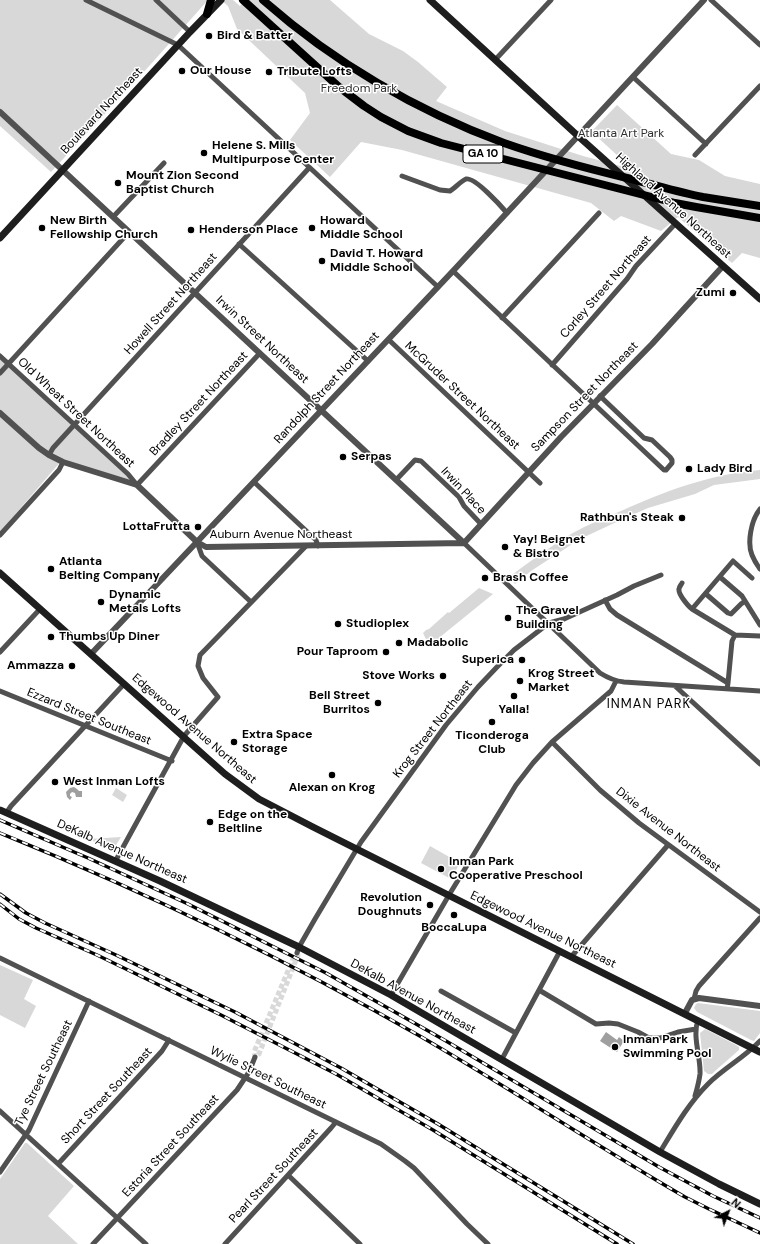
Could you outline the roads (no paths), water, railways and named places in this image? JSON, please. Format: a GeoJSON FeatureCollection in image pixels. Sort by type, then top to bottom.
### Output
{"type":"FeatureCollection","features":[{"type":"Feature","properties":{"kind":"highway"},"geometry":{"type":"LineString","coordinates":[[207,14],[211,0]]}},
{"type":"Feature","properties":{"kind":"highway","name":"GA 10"},"geometry":{"type":"LineString","coordinates":[[243,0],[350,96],[381,117],[408,131],[441,143],[696,208],[760,218]]}},
{"type":"Feature","properties":{"kind":"highway","name":"GA 10"},"geometry":{"type":"LineString","coordinates":[[263,0],[313,40],[359,71],[430,111],[484,135],[537,154],[589,169],[703,197],[760,206]]}},
{"type":"Feature","properties":{"kind":"main road","name":"Boulevard Northeast"},"geometry":{"type":"LineString","coordinates":[[0,238],[221,0]]}},
{"type":"Feature","properties":{"kind":"main road","name":"Highland Avenue Northeast"},"geometry":{"type":"LineString","coordinates":[[430,0],[578,136],[760,299]]}},
{"type":"Feature","properties":{"kind":"main road","name":"Edgewood Avenue Northeast"},"geometry":{"type":"LineString","coordinates":[[0,573],[225,774],[269,805],[757,1050]]}},
{"type":"Feature","properties":{"kind":"main road","name":"DeKalb Avenue Northeast"},"geometry":{"type":"LineString","coordinates":[[0,810],[116,860],[391,995],[660,1152],[760,1204]]}},
{"type":"Feature","properties":{"kind":"street"},"geometry":{"type":"LineString","coordinates":[[86,0],[178,45],[438,287]]}},
{"type":"Feature","properties":{"kind":"street"},"geometry":{"type":"LineString","coordinates":[[156,0],[190,32]]}},
{"type":"Feature","properties":{"kind":"street"},"geometry":{"type":"LineString","coordinates":[[495,60],[552,0]]}},
{"type":"Feature","properties":{"kind":"street","name":"Randolph Street Northeast"},"geometry":{"type":"LineString","coordinates":[[90,654],[438,287],[704,0]]}},
{"type":"Feature","properties":{"kind":"street"},"geometry":{"type":"LineString","coordinates":[[711,0],[760,45]]}},
{"type":"Feature","properties":{"kind":"street"},"geometry":{"type":"LineString","coordinates":[[633,77],[706,144]]}},
{"type":"Feature","properties":{"kind":"street"},"geometry":{"type":"LineString","coordinates":[[695,155],[760,86]]}},
{"type":"Feature","properties":{"kind":"street","name":"Irwin Street Northeast"},"geometry":{"type":"LineString","coordinates":[[0,112],[509,585],[600,673],[616,681]]}},
{"type":"Feature","properties":{"kind":"street"},"geometry":{"type":"LineString","coordinates":[[114,217],[164,163]]}},
{"type":"Feature","properties":{"kind":"street","name":"Howell Street Northeast"},"geometry":{"type":"LineString","coordinates":[[49,455],[53,448],[309,168]]}},
{"type":"Feature","properties":{"kind":"street"},"geometry":{"type":"LineString","coordinates":[[402,176],[440,190],[450,191],[466,179],[471,180],[479,185],[507,213]]}},
{"type":"Feature","properties":{"kind":"street"},"geometry":{"type":"LineString","coordinates":[[502,318],[598,213]]}},
{"type":"Feature","properties":{"kind":"street","name":"Corley Street Northeast"},"geometry":{"type":"LineString","coordinates":[[552,365],[675,222]]}},
{"type":"Feature","properties":{"kind":"street"},"geometry":{"type":"LineString","coordinates":[[0,373],[129,232]]}},
{"type":"Feature","properties":{"kind":"street"},"geometry":{"type":"LineString","coordinates":[[239,244],[368,361]]}},
{"type":"Feature","properties":{"kind":"street","name":"Sampson Street Northeast"},"geometry":{"type":"LineString","coordinates":[[464,543],[600,396],[652,344],[724,266]]}},
{"type":"Feature","properties":{"kind":"street"},"geometry":{"type":"LineString","coordinates":[[453,271],[593,404],[664,470],[666,470],[672,463],[670,457],[652,440],[644,438],[600,396]]}},
{"type":"Feature","properties":{"kind":"street","name":"McGruder Street Northeast"},"geometry":{"type":"LineString","coordinates":[[388,340],[540,483]]}},
{"type":"Feature","properties":{"kind":"street","name":"Bradley Street Northeast"},"geometry":{"type":"LineString","coordinates":[[137,485],[260,353]]}},
{"type":"Feature","properties":{"kind":"street","name":"Old Wheat Street Northeast"},"geometry":{"type":"LineString","coordinates":[[0,356],[128,474],[137,485]]}},
{"type":"Feature","properties":{"kind":"street","name":"Auburn Avenue Northeast"},"geometry":{"type":"LineString","coordinates":[[0,413],[49,455],[63,462],[137,485],[197,542],[206,547],[464,543]]}},
{"type":"Feature","properties":{"kind":"street","name":"Irwin Place"},"geometry":{"type":"LineString","coordinates":[[396,480],[415,460],[420,461],[459,497],[464,506],[481,524]]}},
{"type":"Feature","properties":{"kind":"street"},"geometry":{"type":"LineString","coordinates":[[0,535],[59,470],[63,462]]}},
{"type":"Feature","properties":{"kind":"street"},"geometry":{"type":"LineString","coordinates":[[254,482],[316,540],[318,546]]}},
{"type":"Feature","properties":{"kind":"street"},"geometry":{"type":"LineString","coordinates":[[760,509],[752,526],[750,539],[752,554],[760,569]]}},
{"type":"Feature","properties":{"kind":"street"},"geometry":{"type":"LineString","coordinates":[[197,542],[202,556],[251,602]]}},
{"type":"Feature","properties":{"kind":"street"},"geometry":{"type":"LineString","coordinates":[[116,860],[184,736],[218,697],[203,678],[198,666],[200,654],[306,546]]}},
{"type":"Feature","properties":{"kind":"street"},"geometry":{"type":"LineString","coordinates":[[692,609],[733,561],[752,578]]}},
{"type":"Feature","properties":{"kind":"street","name":"Krog Street Northeast"},"geometry":{"type":"LineString","coordinates":[[298,950],[365,836],[456,712],[497,667],[514,650],[549,623],[564,619],[661,575]]}},
{"type":"Feature","properties":{"kind":"street"},"geometry":{"type":"LineString","coordinates":[[720,577],[742,596],[760,624]]}},
{"type":"Feature","properties":{"kind":"street"},"geometry":{"type":"LineString","coordinates":[[682,584],[679,592],[688,606],[692,609],[735,635],[760,636]]}},
{"type":"Feature","properties":{"kind":"street"},"geometry":{"type":"LineString","coordinates":[[706,594],[731,614],[745,601]]}},
{"type":"Feature","properties":{"kind":"street"},"geometry":{"type":"LineString","coordinates":[[605,600],[610,609],[616,615],[728,683]]}},
{"type":"Feature","properties":{"kind":"street"},"geometry":{"type":"LineString","coordinates":[[0,652],[40,609]]}},
{"type":"Feature","properties":{"kind":"street"},"geometry":{"type":"LineString","coordinates":[[727,689],[732,641],[735,635]]}},
{"type":"Feature","properties":{"kind":"street"},"geometry":{"type":"LineString","coordinates":[[391,995],[516,785],[532,763],[552,742],[611,691],[616,681],[760,691]]}},
{"type":"Feature","properties":{"kind":"street"},"geometry":{"type":"LineString","coordinates":[[7,812],[124,684]]}},
{"type":"Feature","properties":{"kind":"street"},"geometry":{"type":"LineString","coordinates":[[675,686],[759,763]]}},
{"type":"Feature","properties":{"kind":"street","name":"Ezzard Street Southeast"},"geometry":{"type":"LineString","coordinates":[[0,691],[172,760]]}},
{"type":"Feature","properties":{"kind":"street","name":"Dixie Avenue Northeast"},"geometry":{"type":"LineString","coordinates":[[552,742],[616,804],[639,823],[760,912]]}},
{"type":"Feature","properties":{"kind":"street"},"geometry":{"type":"LineString","coordinates":[[571,957],[668,845]]}},
{"type":"Feature","properties":{"kind":"street"},"geometry":{"type":"LineString","coordinates":[[685,1013],[690,1003],[694,999],[696,990],[699,986],[760,918]]}},
{"type":"Feature","properties":{"kind":"street"},"geometry":{"type":"LineString","coordinates":[[502,1059],[560,951]]}},
{"type":"Feature","properties":{"kind":"street","name":"Wylie Street Southeast"},"geometry":{"type":"LineString","coordinates":[[0,958],[381,1144],[405,1161],[488,1244]]}},
{"type":"Feature","properties":{"kind":"street"},"geometry":{"type":"LineString","coordinates":[[539,990],[596,1024],[618,1024],[649,1038],[660,1038],[678,1032],[696,1029]]}},
{"type":"Feature","properties":{"kind":"street"},"geometry":{"type":"LineString","coordinates":[[441,991],[516,1033]]}},
{"type":"Feature","properties":{"kind":"street"},"geometry":{"type":"LineString","coordinates":[[694,999],[699,998],[760,1006]]}},
{"type":"Feature","properties":{"kind":"street","name":"Tye Street Southeast"},"geometry":{"type":"LineString","coordinates":[[0,1172],[31,1126],[89,1001]]}},
{"type":"Feature","properties":{"kind":"street"},"geometry":{"type":"LineString","coordinates":[[694,1099],[700,1074],[696,1029],[698,1020]]}},
{"type":"Feature","properties":{"kind":"street","name":"Short Street Southeast"},"geometry":{"type":"LineString","coordinates":[[58,1164],[162,1051],[168,1040]]}},
{"type":"Feature","properties":{"kind":"street"},"geometry":{"type":"LineString","coordinates":[[660,1152],[694,1099],[718,1075],[757,1050],[760,1041]]}},
{"type":"Feature","properties":{"kind":"street","name":"Estoria Street Southeast"},"geometry":{"type":"LineString","coordinates":[[93,1244],[237,1090],[246,1078],[255,1057]]}},
{"type":"Feature","properties":{"kind":"street"},"geometry":{"type":"LineString","coordinates":[[0,1111],[146,1244]]}},
{"type":"Feature","properties":{"kind":"street","name":"Pearl Street Southeast"},"geometry":{"type":"LineString","coordinates":[[228,1243],[336,1122]]}},
{"type":"Feature","properties":{"kind":"street"},"geometry":{"type":"LineString","coordinates":[[288,1175],[360,1244]]}},
{"type":"Feature","properties":{"kind":"tunnel"},"geometry":{"type":"LineString","coordinates":[[297,953],[298,955],[259,1054],[255,1057],[254,1052],[295,954],[297,953]]}},
{"type":"Feature","properties":{"kind":"railway"},"geometry":{"type":"LineString","coordinates":[[0,820],[88,858],[188,904],[326,973],[446,1041],[659,1167],[713,1196],[760,1218]]}},
{"type":"Feature","properties":{"kind":"railway"},"geometry":{"type":"LineString","coordinates":[[0,833],[160,902],[316,979],[452,1055],[685,1197],[760,1233]]}},
{"type":"Feature","properties":{"kind":"railway"},"geometry":{"type":"LineString","coordinates":[[0,894],[26,913],[45,923],[235,1012],[341,1068],[438,1124],[633,1244]]}},
{"type":"Feature","properties":{"kind":"railway"},"geometry":{"type":"LineString","coordinates":[[0,904],[19,919],[36,928],[97,955],[221,1015],[336,1074],[433,1130],[617,1244]]}},
{"type":"Feature","properties":{"kind":"place","name":"Bird & Batter"},"geometry":{"type":"Point","coordinates":[209,36]}},
{"type":"Feature","properties":{"kind":"place","name":"Our House"},"geometry":{"type":"Point","coordinates":[182,71]}},
{"type":"Feature","properties":{"kind":"place","name":"Tribute Lofts"},"geometry":{"type":"Point","coordinates":[269,72]}},
{"type":"Feature","properties":{"kind":"place","name":"Helene S. Mills Multipurpose Center"},"geometry":{"type":"Point","coordinates":[204,153]}},
{"type":"Feature","properties":{"kind":"place","name":"Mount Zion Second Baptist Church"},"geometry":{"type":"Point","coordinates":[118,183]}},
{"type":"Feature","properties":{"kind":"place","name":"New Birth Fellowship Church"},"geometry":{"type":"Point","coordinates":[42,228]}},
{"type":"Feature","properties":{"kind":"place","name":"Howard Middle School"},"geometry":{"type":"Point","coordinates":[312,228]}},
{"type":"Feature","properties":{"kind":"place","name":"Henderson Place"},"geometry":{"type":"Point","coordinates":[191,230]}},
{"type":"Feature","properties":{"kind":"place","name":"David T. Howard Middle School"},"geometry":{"type":"Point","coordinates":[322,261]}},
{"type":"Feature","properties":{"kind":"place","name":"Zumi"},"geometry":{"type":"Point","coordinates":[733,293]}},
{"type":"Feature","properties":{"kind":"place","name":"Serpas"},"geometry":{"type":"Point","coordinates":[343,457]}},
{"type":"Feature","properties":{"kind":"place","name":"Lady Bird"},"geometry":{"type":"Point","coordinates":[689,469]}},
{"type":"Feature","properties":{"kind":"place","name":"Rathbun's Steak"},"geometry":{"type":"Point","coordinates":[682,518]}},
{"type":"Feature","properties":{"kind":"place","name":"LottaFrutta"},"geometry":{"type":"Point","coordinates":[198,527]}},
{"type":"Feature","properties":{"kind":"place","name":"Yay! Beignet & Bistro"},"geometry":{"type":"Point","coordinates":[505,547]}},
{"type":"Feature","properties":{"kind":"place","name":"Atlanta Belting Company"},"geometry":{"type":"Point","coordinates":[51,569]}},
{"type":"Feature","properties":{"kind":"place","name":"Brash Coffee"},"geometry":{"type":"Point","coordinates":[485,578]}},
{"type":"Feature","properties":{"kind":"place","name":"Dynamic Metals Lofts"},"geometry":{"type":"Point","coordinates":[101,602]}},
{"type":"Feature","properties":{"kind":"place","name":"The Gravel Building"},"geometry":{"type":"Point","coordinates":[508,618]}},
{"type":"Feature","properties":{"kind":"place","name":"Studioplex"},"geometry":{"type":"Point","coordinates":[338,624]}},
{"type":"Feature","properties":{"kind":"place","name":"Thumbs Up Diner"},"geometry":{"type":"Point","coordinates":[51,637]}},
{"type":"Feature","properties":{"kind":"place","name":"Madabolic"},"geometry":{"type":"Point","coordinates":[399,643]}},
{"type":"Feature","properties":{"kind":"place","name":"Pour Taproom"},"geometry":{"type":"Point","coordinates":[386,652]}},
{"type":"Feature","properties":{"kind":"place","name":"Superica"},"geometry":{"type":"Point","coordinates":[522,660]}},
{"type":"Feature","properties":{"kind":"place","name":"Ammazza"},"geometry":{"type":"Point","coordinates":[72,666]}},
{"type":"Feature","properties":{"kind":"place","name":"Stove Works"},"geometry":{"type":"Point","coordinates":[443,676]}},
{"type":"Feature","properties":{"kind":"place","name":"Krog Street Market"},"geometry":{"type":"Point","coordinates":[520,681]}},
{"type":"Feature","properties":{"kind":"place","name":"Yalla!"},"geometry":{"type":"Point","coordinates":[514,696]}},
{"type":"Feature","properties":{"kind":"place","name":"Bell Street Burritos"},"geometry":{"type":"Point","coordinates":[378,703]}},
{"type":"Feature","properties":{"kind":"place","name":"Ticonderoga Club"},"geometry":{"type":"Point","coordinates":[492,722]}},
{"type":"Feature","properties":{"kind":"place","name":"Extra Space Storage"},"geometry":{"type":"Point","coordinates":[234,742]}},
{"type":"Feature","properties":{"kind":"place","name":"Alexan on Krog"},"geometry":{"type":"Point","coordinates":[332,775]}},
{"type":"Feature","properties":{"kind":"place","name":"West Inman Lofts"},"geometry":{"type":"Point","coordinates":[55,782]}},
{"type":"Feature","properties":{"kind":"place","name":"Edge on the Beltline"},"geometry":{"type":"Point","coordinates":[210,822]}},
{"type":"Feature","properties":{"kind":"place","name":"Inman Park Cooperative Preschool"},"geometry":{"type":"Point","coordinates":[441,869]}},
{"type":"Feature","properties":{"kind":"place","name":"Revolution Doughnuts"},"geometry":{"type":"Point","coordinates":[430,905]}},
{"type":"Feature","properties":{"kind":"place","name":"BoccaLupa"},"geometry":{"type":"Point","coordinates":[454,915]}},
{"type":"Feature","properties":{"kind":"place","name":"Inman Park Swimming Pool"},"geometry":{"type":"Point","coordinates":[615,1047]}},
{"type":"Feature","properties":{"kind":"district","name":"INMAN PARK"},"geometry":{"type":"Point","coordinates":[649,705]}},
{"type":"Feature","properties":{"kind":"park label","name":"Freedom Park"},"geometry":{"type":"Point","coordinates":[359,89]}},
{"type":"Feature","properties":{"kind":"park label","name":"Atlanta Art Park"},"geometry":{"type":"Point","coordinates":[621,134]}}]}
